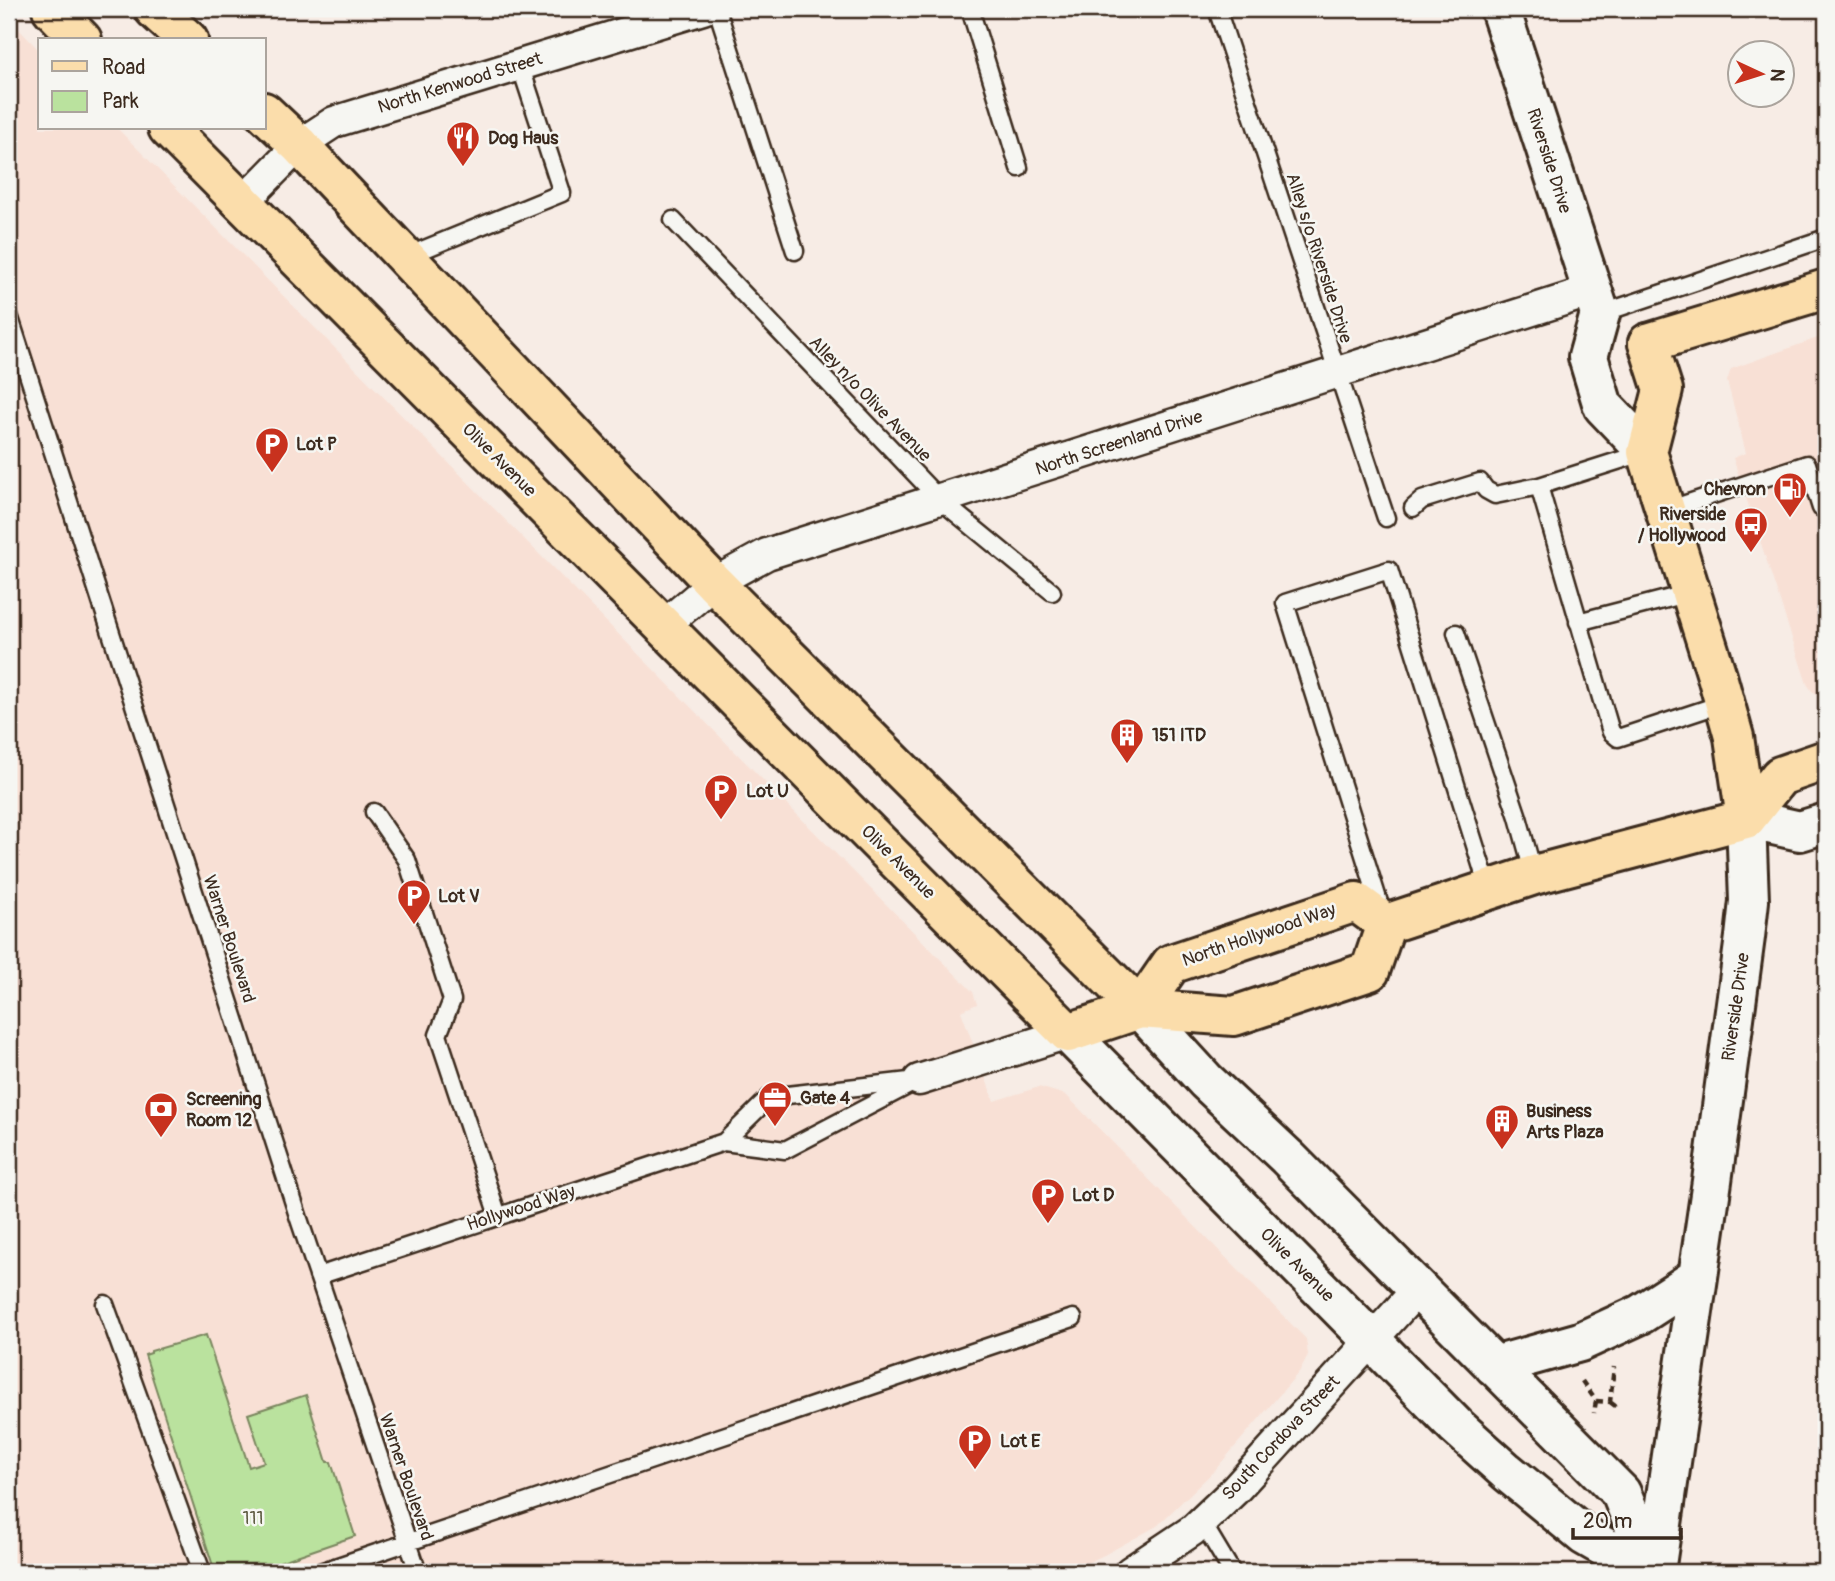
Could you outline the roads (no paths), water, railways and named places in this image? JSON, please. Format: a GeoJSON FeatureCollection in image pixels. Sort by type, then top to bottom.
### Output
{"type":"FeatureCollection","features":[{"type":"Feature","properties":{"kind":"main road"},"geometry":{"type":"LineString","coordinates":[[52,9],[80,38]]}},
{"type":"Feature","properties":{"kind":"main road"},"geometry":{"type":"LineString","coordinates":[[154,9],[186,38]]}},
{"type":"Feature","properties":{"kind":"main road","name":"Riverside Drive"},"geometry":{"type":"LineString","coordinates":[[1500,9],[1596,302],[1588,358],[1604,406],[1647,452],[1734,737],[1746,819],[1749,901],[1699,1277],[1652,1572]]}},
{"type":"Feature","properties":{"kind":"main road"},"geometry":{"type":"LineString","coordinates":[[266,114],[299,145],[714,583],[1140,1009],[1206,1082],[1287,1157],[1621,1493],[1652,1572]]}},
{"type":"Feature","properties":{"kind":"main road","name":"Olive Avenue"},"geometry":{"type":"LineString","coordinates":[[170,130],[1456,1426],[1592,1541],[1652,1572]]}},
{"type":"Feature","properties":{"kind":"main road"},"geometry":{"type":"LineString","coordinates":[[1648,343],[1826,289]]}},
{"type":"Feature","properties":{"kind":"main road"},"geometry":{"type":"LineString","coordinates":[[1596,302],[1648,343],[1663,390],[1647,452]]}},
{"type":"Feature","properties":{"kind":"main road"},"geometry":{"type":"LineString","coordinates":[[1746,819],[1780,776],[1826,760]]}},
{"type":"Feature","properties":{"kind":"main road"},"geometry":{"type":"LineString","coordinates":[[1068,1033],[1140,1009],[1234,1016],[1370,971],[1386,924],[1534,875],[1746,819],[1800,831],[1826,823]]}},
{"type":"Feature","properties":{"kind":"main road","name":"North Hollywood Way"},"geometry":{"type":"LineString","coordinates":[[1140,1009],[1171,964],[1356,902],[1386,924]]}},
{"type":"Feature","properties":{"kind":"main road"},"geometry":{"type":"LineString","coordinates":[[1494,1366],[1580,1342],[1641,1314],[1699,1277]]}},
{"type":"Feature","properties":{"kind":"street","name":"North Kenwood Street"},"geometry":{"type":"LineString","coordinates":[[243,202],[299,145],[334,122],[703,9]]}},
{"type":"Feature","properties":{"kind":"street","name":"North Screenland Drive"},"geometry":{"type":"LineString","coordinates":[[662,626],[714,583],[767,554],[1337,373],[1596,302]]}},
{"type":"Feature","properties":{"kind":"street","name":"Hollywood Way"},"geometry":{"type":"LineString","coordinates":[[919,1080],[1068,1033]]}},
{"type":"Feature","properties":{"kind":"street","name":"South Cordova Street"},"geometry":{"type":"LineString","coordinates":[[1130,1572],[1202,1522],[1418,1289]]}},
{"type":"Feature","properties":{"kind":"lane"},"geometry":{"type":"LineString","coordinates":[[717,9],[795,251]]}},
{"type":"Feature","properties":{"kind":"lane"},"geometry":{"type":"LineString","coordinates":[[970,9],[1019,167]]}},
{"type":"Feature","properties":{"kind":"lane","name":"Alley s/o Riverside Drive"},"geometry":{"type":"LineString","coordinates":[[1217,9],[1385,519]]}},
{"type":"Feature","properties":{"kind":"lane"},"geometry":{"type":"LineString","coordinates":[[405,257],[562,193],[520,65]]}},
{"type":"Feature","properties":{"kind":"lane","name":"Alley n/o Olive Avenue"},"geometry":{"type":"LineString","coordinates":[[673,220],[940,500],[1052,592]]}},
{"type":"Feature","properties":{"kind":"lane"},"geometry":{"type":"LineString","coordinates":[[1596,302],[1826,238]]}},
{"type":"Feature","properties":{"kind":"lane","name":"Warner Boulevard"},"geometry":{"type":"LineString","coordinates":[[9,316],[318,1276],[418,1572]]}},
{"type":"Feature","properties":{"kind":"lane"},"geometry":{"type":"LineString","coordinates":[[1413,508],[1422,500],[1480,482],[1486,490],[1495,495],[1539,486],[1647,452]]}},
{"type":"Feature","properties":{"kind":"lane"},"geometry":{"type":"LineString","coordinates":[[1664,511],[1807,464],[1821,508]]}},
{"type":"Feature","properties":{"kind":"lane"},"geometry":{"type":"LineString","coordinates":[[1539,486],[1611,732],[1618,738],[1724,703]]}},
{"type":"Feature","properties":{"kind":"lane"},"geometry":{"type":"LineString","coordinates":[[1386,924],[1285,603],[1388,570],[1489,890]]}},
{"type":"Feature","properties":{"kind":"lane"},"geometry":{"type":"LineString","coordinates":[[1578,622],[1690,593]]}},
{"type":"Feature","properties":{"kind":"lane"},"geometry":{"type":"LineString","coordinates":[[1456,633],[1518,817],[1534,875]]}},
{"type":"Feature","properties":{"kind":"lane"},"geometry":{"type":"LineString","coordinates":[[374,812],[407,860],[452,1000],[438,1035],[498,1216]]}},
{"type":"Feature","properties":{"kind":"lane","name":"Hollywood Way"},"geometry":{"type":"LineString","coordinates":[[318,1276],[724,1142],[785,1150],[919,1080]]}},
{"type":"Feature","properties":{"kind":"lane","name":"Hollywood Way"},"geometry":{"type":"LineString","coordinates":[[724,1142],[769,1097],[919,1080]]}},
{"type":"Feature","properties":{"kind":"lane"},"geometry":{"type":"LineString","coordinates":[[105,1304],[202,1572]]}},
{"type":"Feature","properties":{"kind":"lane"},"geometry":{"type":"LineString","coordinates":[[320,1572],[1073,1318]]}},
{"type":"Feature","properties":{"kind":"lane"},"geometry":{"type":"LineString","coordinates":[[1202,1522],[1232,1572]]}},
{"type":"Feature","properties":{"kind":"place","name":"Dog Haus"},"geometry":{"type":"Point","coordinates":[463,168]}},
{"type":"Feature","properties":{"kind":"place","name":"Lot P"},"geometry":{"type":"Point","coordinates":[272,474]}},
{"type":"Feature","properties":{"kind":"place","name":"Chevron"},"geometry":{"type":"Point","coordinates":[1790,519]}},
{"type":"Feature","properties":{"kind":"place","name":"Riverside / Hollywood"},"geometry":{"type":"Point","coordinates":[1751,554]}},
{"type":"Feature","properties":{"kind":"place","name":"151 ITD"},"geometry":{"type":"Point","coordinates":[1127,765]}},
{"type":"Feature","properties":{"kind":"place","name":"Lot U"},"geometry":{"type":"Point","coordinates":[721,821]}},
{"type":"Feature","properties":{"kind":"place","name":"Lot V"},"geometry":{"type":"Point","coordinates":[414,926]}},
{"type":"Feature","properties":{"kind":"place","name":"Gate 4"},"geometry":{"type":"Point","coordinates":[775,1128]}},
{"type":"Feature","properties":{"kind":"place","name":"Screening Room 12"},"geometry":{"type":"Point","coordinates":[161,1139]}},
{"type":"Feature","properties":{"kind":"place","name":"Business Arts Plaza"},"geometry":{"type":"Point","coordinates":[1502,1151]}},
{"type":"Feature","properties":{"kind":"place","name":"Lot D"},"geometry":{"type":"Point","coordinates":[1048,1225]}},
{"type":"Feature","properties":{"kind":"place","name":"Lot E"},"geometry":{"type":"Point","coordinates":[975,1471]}},
{"type":"Feature","properties":{"kind":"park label","name":"111"},"geometry":{"type":"Point","coordinates":[253,1518]}}]}
